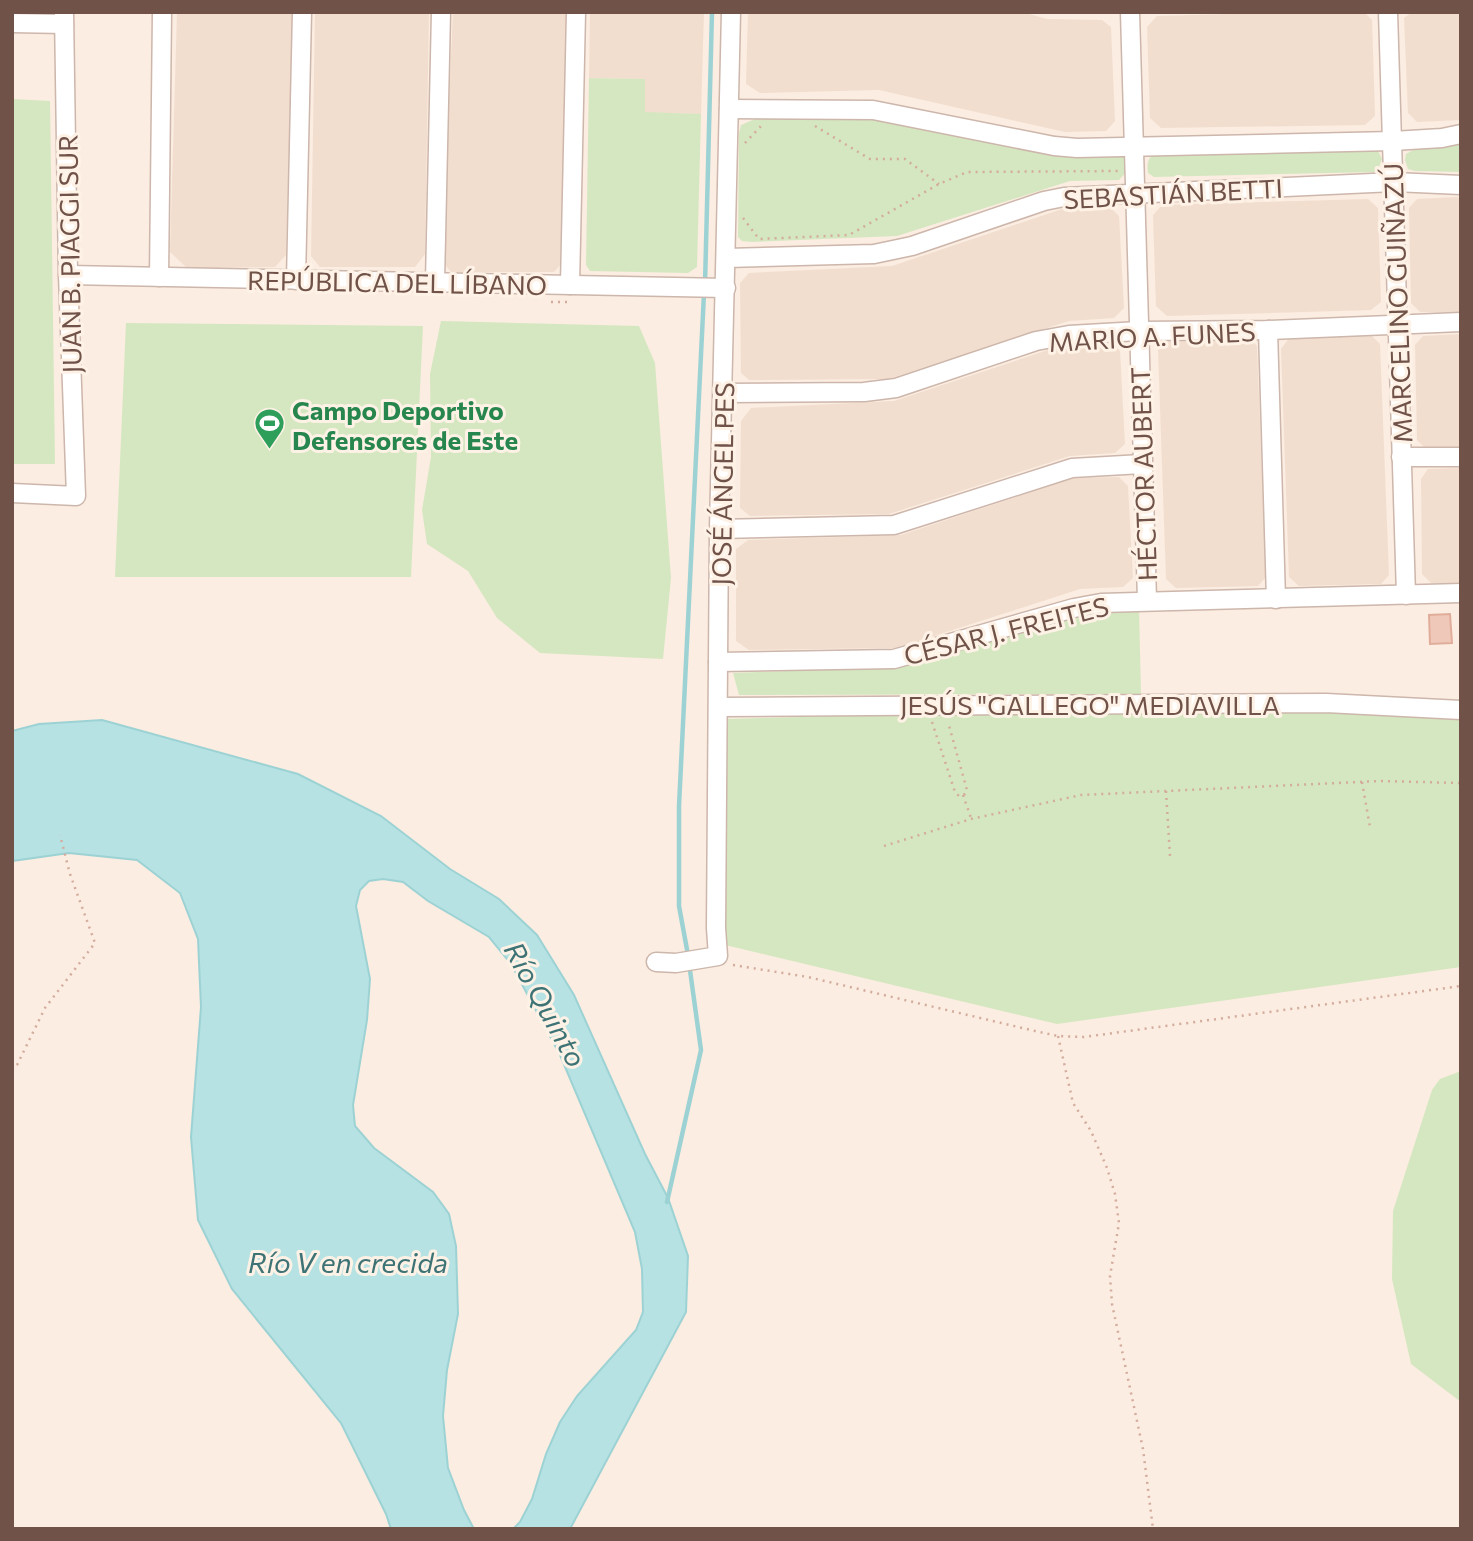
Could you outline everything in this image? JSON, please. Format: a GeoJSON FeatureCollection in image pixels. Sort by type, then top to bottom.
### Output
{"type":"FeatureCollection","features":[{"type":"Feature","properties":{"kind":"street"},"geometry":{"type":"LineString","coordinates":[[159,278],[162,12]]}},
{"type":"Feature","properties":{"kind":"street"},"geometry":{"type":"LineString","coordinates":[[296,280],[302,12]]}},
{"type":"Feature","properties":{"kind":"street"},"geometry":{"type":"LineString","coordinates":[[435,282],[441,12]]}},
{"type":"Feature","properties":{"kind":"street"},"geometry":{"type":"LineString","coordinates":[[570,285],[576,12]]}},
{"type":"Feature","properties":{"kind":"street","name":"JOSÉ ÁNGEL PES"},"geometry":{"type":"LineString","coordinates":[[713,957],[716,928],[719,529],[731,12]]}},
{"type":"Feature","properties":{"kind":"street","name":"HÉCTOR AUBERT"},"geometry":{"type":"LineString","coordinates":[[1130,12],[1147,600]]}},
{"type":"Feature","properties":{"kind":"street","name":"MARCELINO GUIÑAZÚ"},"geometry":{"type":"LineString","coordinates":[[1388,12],[1406,595]]}},
{"type":"Feature","properties":{"kind":"street"},"geometry":{"type":"LineString","coordinates":[[12,23],[64,18]]}},
{"type":"Feature","properties":{"kind":"street","name":"JUAN B. PIAGGI SUR"},"geometry":{"type":"LineString","coordinates":[[12,493],[76,496],[68,275],[64,18]]}},
{"type":"Feature","properties":{"kind":"street"},"geometry":{"type":"LineString","coordinates":[[729,109],[873,110],[1054,146],[1134,148],[1393,141],[1461,134]]}},
{"type":"Feature","properties":{"kind":"street","name":"SEBASTIÁN BETTI"},"geometry":{"type":"LineString","coordinates":[[726,258],[874,254],[912,247],[1044,201],[1064,197],[1394,182],[1461,185]]}},
{"type":"Feature","properties":{"kind":"street","name":"REPÚBLICA DEL LÍBANO"},"geometry":{"type":"LineString","coordinates":[[68,275],[726,288]]}},
{"type":"Feature","properties":{"kind":"street","name":"MARIO A. FUNES"},"geometry":{"type":"LineString","coordinates":[[724,393],[864,392],[896,388],[1036,341],[1069,335],[1461,322]]}},
{"type":"Feature","properties":{"kind":"street"},"geometry":{"type":"LineString","coordinates":[[1268,330],[1276,599]]}},
{"type":"Feature","properties":{"kind":"street"},"geometry":{"type":"LineString","coordinates":[[1401,457],[1461,457]]}},
{"type":"Feature","properties":{"kind":"street"},"geometry":{"type":"LineString","coordinates":[[719,529],[894,525],[1072,468],[1142,464]]}},
{"type":"Feature","properties":{"kind":"street","name":"CÉSAR J. FREITES"},"geometry":{"type":"LineString","coordinates":[[718,662],[894,659],[1074,608],[1101,603],[1461,593]]}},
{"type":"Feature","properties":{"kind":"street","name":"JESÚS \"GALLEGO\" MEDIAVILLA"},"geometry":{"type":"LineString","coordinates":[[719,707],[1326,703],[1461,710]]}},
{"type":"Feature","properties":{"kind":"street"},"geometry":{"type":"LineString","coordinates":[[656,962],[676,963],[713,957]]}},
{"type":"Feature","properties":{"kind":"path"},"geometry":{"type":"LineString","coordinates":[[808,121],[870,159],[905,159],[939,184]]}},
{"type":"Feature","properties":{"kind":"path"},"geometry":{"type":"LineString","coordinates":[[742,146],[765,122]]}},
{"type":"Feature","properties":{"kind":"path"},"geometry":{"type":"LineString","coordinates":[[743,206],[743,219],[759,239],[849,234],[939,184],[967,172],[1127,171]]}},
{"type":"Feature","properties":{"kind":"path"},"geometry":{"type":"LineString","coordinates":[[935,706],[955,792],[959,796],[963,795]]}},
{"type":"Feature","properties":{"kind":"path"},"geometry":{"type":"LineString","coordinates":[[935,706],[967,790],[963,795]]}},
{"type":"Feature","properties":{"kind":"path"},"geometry":{"type":"LineString","coordinates":[[1362,782],[1370,827]]}},
{"type":"Feature","properties":{"kind":"path"},"geometry":{"type":"LineString","coordinates":[[884,846],[971,819],[1082,795],[1362,782],[1461,783]]}},
{"type":"Feature","properties":{"kind":"path"},"geometry":{"type":"LineString","coordinates":[[1166,791],[1170,856]]}},
{"type":"Feature","properties":{"kind":"path"},"geometry":{"type":"LineString","coordinates":[[963,795],[971,819]]}},
{"type":"Feature","properties":{"kind":"path"},"geometry":{"type":"LineString","coordinates":[[12,1070],[45,1008],[95,943],[70,874],[60,835]]}},
{"type":"Feature","properties":{"kind":"path"},"geometry":{"type":"LineString","coordinates":[[713,957],[729,964],[808,977],[1058,1036],[1084,1037],[1461,986]]}},
{"type":"Feature","properties":{"kind":"path"},"geometry":{"type":"LineString","coordinates":[[1058,1036],[1073,1102],[1091,1131],[1115,1194],[1119,1223],[1110,1276],[1112,1304],[1143,1449],[1153,1529]]}},
{"type":"Feature","properties":{"kind":"shaded area"},"geometry":{"type":"Polygon","coordinates":[[[177,12],[293,12],[286,255],[275,267],[187,268],[170,252],[177,12]]]}},
{"type":"Feature","properties":{"kind":"shaded area"},"geometry":{"type":"Polygon","coordinates":[[[315,12],[429,12],[425,254],[415,267],[320,267],[311,256],[315,12]]]}},
{"type":"Feature","properties":{"kind":"shaded area"},"geometry":{"type":"Polygon","coordinates":[[[453,12],[566,12],[563,262],[554,272],[451,272],[442,261],[453,12]]]}},
{"type":"Feature","properties":{"kind":"shaded area"},"geometry":{"type":"Polygon","coordinates":[[[590,12],[704,12],[701,114],[645,113],[645,79],[589,78],[590,12]]]}},
{"type":"Feature","properties":{"kind":"shaded area"},"geometry":{"type":"Polygon","coordinates":[[[748,12],[1022,12],[1047,19],[1102,20],[1111,27],[1115,121],[1106,131],[1065,132],[879,90],[760,93],[746,84],[748,12]]]}},
{"type":"Feature","properties":{"kind":"shaded area"},"geometry":{"type":"Polygon","coordinates":[[[1364,12],[1372,20],[1375,116],[1365,125],[1161,128],[1150,118],[1147,27],[1157,16],[1364,12]]]}},
{"type":"Feature","properties":{"kind":"shaded area"},"geometry":{"type":"Polygon","coordinates":[[[1412,12],[1461,12],[1461,120],[1417,122],[1408,113],[1404,18],[1412,12]]]}},
{"type":"Feature","properties":{"kind":"shaded area"},"geometry":{"type":"Polygon","coordinates":[[[1461,198],[1461,313],[1420,312],[1411,303],[1409,208],[1417,199],[1461,198]]]}},
{"type":"Feature","properties":{"kind":"shaded area"},"geometry":{"type":"Polygon","coordinates":[[[1368,199],[1378,208],[1381,302],[1371,310],[1167,316],[1156,306],[1153,215],[1162,205],[1368,199]]]}},
{"type":"Feature","properties":{"kind":"shaded area"},"geometry":{"type":"Polygon","coordinates":[[[1110,207],[1119,216],[1124,308],[1114,318],[1069,321],[888,379],[749,380],[741,373],[740,283],[749,273],[892,266],[1065,208],[1110,207]]]}},
{"type":"Feature","properties":{"kind":"shaded area"},"geometry":{"type":"Polygon","coordinates":[[[1370,334],[1380,344],[1389,575],[1381,584],[1299,586],[1289,577],[1281,349],[1290,337],[1370,334]]]}},
{"type":"Feature","properties":{"kind":"shaded area"},"geometry":{"type":"Polygon","coordinates":[[[1461,334],[1461,450],[1426,449],[1417,440],[1415,345],[1423,336],[1461,334]]]}},
{"type":"Feature","properties":{"kind":"shaded area"},"geometry":{"type":"Polygon","coordinates":[[[1247,336],[1257,346],[1266,577],[1258,586],[1176,588],[1166,579],[1158,350],[1167,338],[1247,336]]]}},
{"type":"Feature","properties":{"kind":"shaded area"},"geometry":{"type":"Polygon","coordinates":[[[1111,342],[1120,351],[1125,444],[1115,453],[1070,456],[889,514],[750,516],[740,508],[741,421],[751,408],[894,401],[1066,344],[1111,342]]]}},
{"type":"Feature","properties":{"kind":"shaded area"},"geometry":{"type":"Polygon","coordinates":[[[1461,468],[1461,583],[1431,583],[1422,574],[1421,479],[1428,469],[1461,468]]]}},
{"type":"Feature","properties":{"kind":"shaded area"},"geometry":{"type":"Polygon","coordinates":[[[1119,477],[1128,486],[1133,578],[1123,587],[1080,589],[897,648],[749,650],[736,641],[736,549],[748,540],[901,535],[1074,478],[1119,477]]]}},
{"type":"Feature","properties":{"kind":"green space"},"geometry":{"type":"Polygon","coordinates":[[[589,78],[645,79],[645,112],[701,114],[697,267],[688,273],[590,271],[586,265],[589,78]]]}},
{"type":"Feature","properties":{"kind":"green space"},"geometry":{"type":"Polygon","coordinates":[[[12,99],[50,101],[55,464],[12,464],[12,99]]]}},
{"type":"Feature","properties":{"kind":"green space"},"geometry":{"type":"Polygon","coordinates":[[[882,117],[1119,155],[1124,157],[1127,171],[1119,180],[1070,181],[897,236],[752,242],[742,241],[738,237],[741,125],[757,118],[882,117]]]}},
{"type":"Feature","properties":{"kind":"green space"},"geometry":{"type":"Polygon","coordinates":[[[1461,144],[1461,172],[1408,169],[1406,154],[1417,148],[1461,144]]]}},
{"type":"Feature","properties":{"kind":"green space"},"geometry":{"type":"Polygon","coordinates":[[[1378,151],[1382,159],[1374,172],[1154,177],[1148,173],[1148,162],[1155,153],[1378,151]]]}},
{"type":"Feature","properties":{"kind":"green space"},"geometry":{"type":"Polygon","coordinates":[[[441,321],[639,326],[655,363],[671,578],[663,659],[540,653],[497,618],[468,571],[427,544],[422,510],[431,457],[430,374],[441,321]]]}},
{"type":"Feature","properties":{"kind":"green space","name":"Campo Deportivo Defensores de Este"},"geometry":{"type":"Polygon","coordinates":[[[126,323],[423,326],[411,577],[115,577],[126,323]]]}},
{"type":"Feature","properties":{"kind":"green space"},"geometry":{"type":"Polygon","coordinates":[[[1139,609],[1141,694],[739,695],[733,673],[891,667],[1074,616],[1139,609]]]}},
{"type":"Feature","properties":{"kind":"green space"},"geometry":{"type":"Polygon","coordinates":[[[959,713],[1373,713],[1461,718],[1461,967],[1057,1024],[721,944],[725,719],[959,713]]]}},
{"type":"Feature","properties":{"kind":"green space"},"geometry":{"type":"Polygon","coordinates":[[[1461,1071],[1461,1402],[1411,1364],[1392,1279],[1393,1211],[1432,1090],[1440,1079],[1461,1071]]]}},
{"type":"Feature","properties":{"kind":"water","name":"Río V en crecida"},"geometry":{"type":"Polygon","coordinates":[[[102,720],[298,774],[381,816],[450,869],[499,899],[537,935],[574,995],[645,1154],[668,1198],[688,1256],[686,1312],[570,1529],[513,1529],[520,1522],[532,1499],[546,1454],[560,1422],[577,1396],[636,1330],[643,1312],[642,1269],[635,1232],[560,1055],[511,964],[489,937],[428,901],[403,882],[383,879],[369,881],[360,890],[356,906],[370,979],[367,1020],[353,1105],[355,1126],[374,1148],[433,1192],[449,1214],[456,1246],[458,1314],[447,1370],[443,1416],[448,1468],[474,1529],[391,1529],[341,1423],[232,1289],[198,1220],[191,1137],[201,1007],[198,939],[180,893],[137,860],[69,853],[12,861],[12,731],[39,724],[102,720]]]}},
{"type":"Feature","properties":{"kind":"building"},"geometry":{"type":"Polygon","coordinates":[[[1450,614],[1452,643],[1430,644],[1429,615],[1450,614]]]}},
{"type":"Feature","properties":{"kind":"waterway"},"geometry":{"type":"LineString","coordinates":[[705,284],[712,12]]}},
{"type":"Feature","properties":{"kind":"waterway"},"geometry":{"type":"LineString","coordinates":[[688,955],[679,906],[679,806],[704,293]]}},
{"type":"Feature","properties":{"kind":"waterway"},"geometry":{"type":"LineString","coordinates":[[667,1202],[701,1050],[689,963]]}},
{"type":"Feature","properties":{"kind":"place","name":"Campo Deportivo Defensores de Este"},"geometry":{"type":"Point","coordinates":[269,451]}},
{"type":"Feature","properties":{"kind":"water label","name":"Río Quinto"},"geometry":{"type":"Point","coordinates":[546,1004]}}]}
